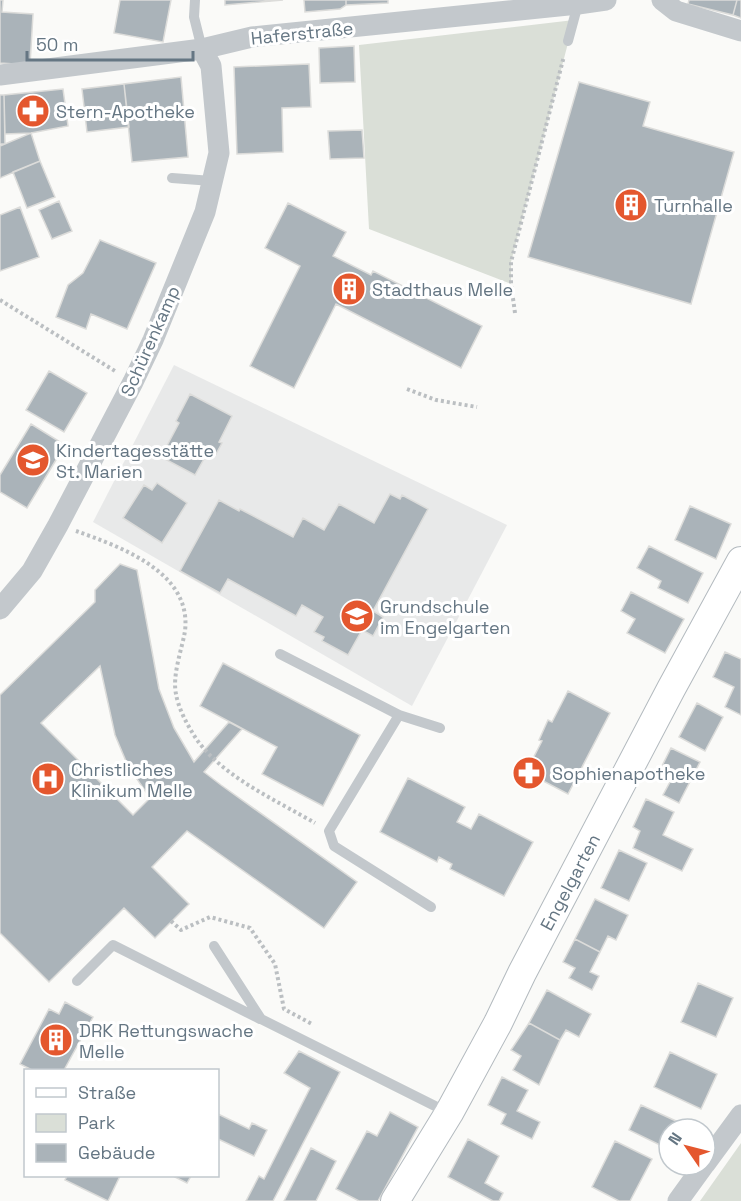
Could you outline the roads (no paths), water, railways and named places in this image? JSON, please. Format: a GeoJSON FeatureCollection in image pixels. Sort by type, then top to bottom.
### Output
{"type":"FeatureCollection","features":[{"type":"Feature","properties":{"kind":"street","name":"Haferstraße"},"geometry":{"type":"LineString","coordinates":[[0,75],[201,49],[252,37],[606,0]]}},
{"type":"Feature","properties":{"kind":"street"},"geometry":{"type":"LineString","coordinates":[[662,0],[676,11],[741,31]]}},
{"type":"Feature","properties":{"kind":"street","name":"Schürenkamp"},"geometry":{"type":"LineString","coordinates":[[0,609],[32,571],[134,382],[205,212],[219,153],[211,66],[201,49]]}},
{"type":"Feature","properties":{"kind":"street","name":"Engelgarten"},"geometry":{"type":"LineString","coordinates":[[395,1201],[449,1113],[498,1023],[671,689],[741,561]]}},
{"type":"Feature","properties":{"kind":"street"},"geometry":{"type":"LineString","coordinates":[[717,1148],[741,1115]]}},
{"type":"Feature","properties":{"kind":"street"},"geometry":{"type":"LineString","coordinates":[[678,1201],[696,1177]]}},
{"type":"Feature","properties":{"kind":"lane"},"geometry":{"type":"LineString","coordinates":[[195,0],[194,17],[201,49]]}},
{"type":"Feature","properties":{"kind":"lane"},"geometry":{"type":"LineString","coordinates":[[568,41],[578,4]]}},
{"type":"Feature","properties":{"kind":"lane"},"geometry":{"type":"LineString","coordinates":[[172,178],[212,181]]}},
{"type":"Feature","properties":{"kind":"lane"},"geometry":{"type":"LineString","coordinates":[[280,654],[399,715],[440,728]]}},
{"type":"Feature","properties":{"kind":"lane"},"geometry":{"type":"LineString","coordinates":[[399,715],[329,831],[334,846],[431,907]]}},
{"type":"Feature","properties":{"kind":"lane"},"geometry":{"type":"LineString","coordinates":[[77,981],[113,945],[449,1113]]}},
{"type":"Feature","properties":{"kind":"lane"},"geometry":{"type":"LineString","coordinates":[[214,946],[261,1019]]}},
{"type":"Feature","properties":{"kind":"place","name":"Stern-Apotheke"},"geometry":{"type":"Point","coordinates":[33,111]}},
{"type":"Feature","properties":{"kind":"place","name":"Turnhalle"},"geometry":{"type":"Point","coordinates":[631,205]}},
{"type":"Feature","properties":{"kind":"place","name":"Stadthaus Melle"},"geometry":{"type":"Point","coordinates":[349,289]}},
{"type":"Feature","properties":{"kind":"place","name":"Kindertagesstätte St. Marien"},"geometry":{"type":"Point","coordinates":[33,460]}},
{"type":"Feature","properties":{"kind":"place","name":"Grundschule im Engelgarten"},"geometry":{"type":"Point","coordinates":[357,616]}},
{"type":"Feature","properties":{"kind":"place","name":"Sophienapotheke"},"geometry":{"type":"Point","coordinates":[529,773]}},
{"type":"Feature","properties":{"kind":"place","name":"Christliches Klinikum Melle"},"geometry":{"type":"Point","coordinates":[48,779]}},
{"type":"Feature","properties":{"kind":"place","name":"DRK Rettungswache Melle"},"geometry":{"type":"Point","coordinates":[56,1040]}}]}
